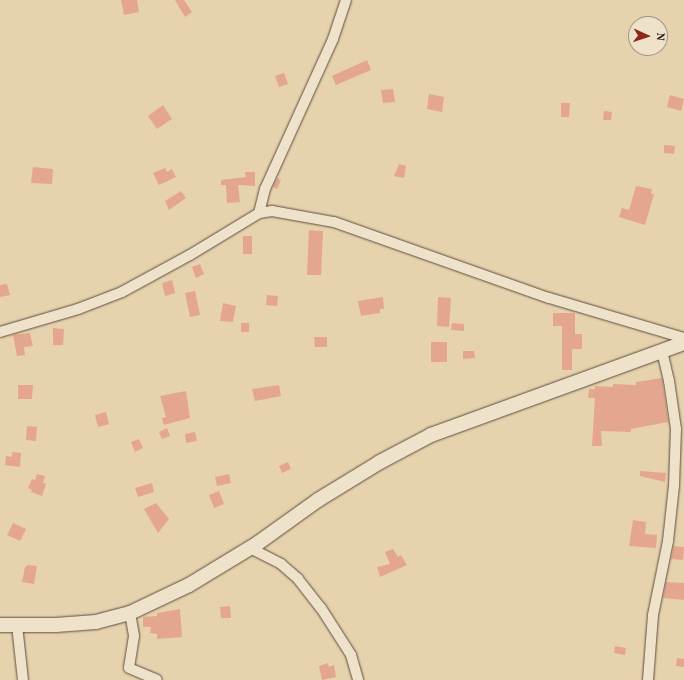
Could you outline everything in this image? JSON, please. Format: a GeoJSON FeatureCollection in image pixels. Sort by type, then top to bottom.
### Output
{"type":"FeatureCollection","features":[{"type":"Feature","properties":{"kind":"street"},"geometry":{"type":"LineString","coordinates":[[259,213],[265,189],[333,39],[346,0]]}},
{"type":"Feature","properties":{"kind":"street"},"geometry":{"type":"LineString","coordinates":[[0,332],[78,309],[122,292],[190,255],[259,213],[272,211],[334,222],[549,298],[684,338]]}},
{"type":"Feature","properties":{"kind":"street"},"geometry":{"type":"LineString","coordinates":[[0,625],[56,625],[96,622],[130,613],[189,585],[250,548],[324,496],[380,462],[431,435],[684,343]]}},
{"type":"Feature","properties":{"kind":"street"},"geometry":{"type":"LineString","coordinates":[[648,680],[653,615],[668,542],[674,486],[676,429],[670,381],[662,351]]}},
{"type":"Feature","properties":{"kind":"street"},"geometry":{"type":"LineString","coordinates":[[250,548],[281,564],[298,579],[321,608],[351,656],[358,680]]}},
{"type":"Feature","properties":{"kind":"street"},"geometry":{"type":"LineString","coordinates":[[130,613],[134,636],[129,668],[157,680]]}},
{"type":"Feature","properties":{"kind":"street"},"geometry":{"type":"LineString","coordinates":[[17,625],[23,680]]}},
{"type":"Feature","properties":{"kind":"building"},"geometry":{"type":"Polygon","coordinates":[[[121,0],[137,0],[139,12],[124,15],[121,0]]]}},
{"type":"Feature","properties":{"kind":"building"},"geometry":{"type":"Polygon","coordinates":[[[175,0],[184,0],[192,12],[185,17],[175,0]]]}},
{"type":"Feature","properties":{"kind":"building"},"geometry":{"type":"Polygon","coordinates":[[[367,60],[371,70],[336,85],[332,76],[367,60]]]}},
{"type":"Feature","properties":{"kind":"building"},"geometry":{"type":"Polygon","coordinates":[[[284,73],[288,84],[279,87],[275,76],[284,73]]]}},
{"type":"Feature","properties":{"kind":"building"},"geometry":{"type":"Polygon","coordinates":[[[393,89],[395,102],[383,103],[381,90],[393,89]]]}},
{"type":"Feature","properties":{"kind":"building"},"geometry":{"type":"Polygon","coordinates":[[[429,94],[444,97],[442,112],[427,109],[429,94]]]}},
{"type":"Feature","properties":{"kind":"building"},"geometry":{"type":"Polygon","coordinates":[[[670,95],[684,99],[681,111],[667,107],[670,95]]]}},
{"type":"Feature","properties":{"kind":"building"},"geometry":{"type":"Polygon","coordinates":[[[561,103],[570,103],[569,117],[561,117],[561,103]]]}},
{"type":"Feature","properties":{"kind":"building"},"geometry":{"type":"Polygon","coordinates":[[[163,105],[172,119],[157,129],[148,116],[163,105]]]}},
{"type":"Feature","properties":{"kind":"building"},"geometry":{"type":"Polygon","coordinates":[[[604,111],[612,112],[611,120],[603,120],[604,111]]]}},
{"type":"Feature","properties":{"kind":"building"},"geometry":{"type":"Polygon","coordinates":[[[664,145],[675,146],[674,154],[664,153],[664,145]]]}},
{"type":"Feature","properties":{"kind":"building"},"geometry":{"type":"Polygon","coordinates":[[[399,164],[406,166],[404,178],[394,176],[399,164]]]}},
{"type":"Feature","properties":{"kind":"building"},"geometry":{"type":"Polygon","coordinates":[[[33,167],[53,169],[52,184],[31,183],[33,167]]]}},
{"type":"Feature","properties":{"kind":"building"},"geometry":{"type":"Polygon","coordinates":[[[165,168],[167,172],[172,169],[176,177],[159,185],[153,173],[165,168]]]}},
{"type":"Feature","properties":{"kind":"building"},"geometry":{"type":"Polygon","coordinates":[[[245,172],[255,172],[255,186],[238,185],[240,202],[227,203],[226,185],[221,185],[221,180],[246,177],[245,172]]]}},
{"type":"Feature","properties":{"kind":"building"},"geometry":{"type":"Polygon","coordinates":[[[277,178],[281,180],[277,189],[273,187],[277,178]]]}},
{"type":"Feature","properties":{"kind":"building"},"geometry":{"type":"Polygon","coordinates":[[[636,186],[652,189],[651,194],[654,194],[645,225],[619,217],[622,208],[629,210],[636,186]]]}},
{"type":"Feature","properties":{"kind":"building"},"geometry":{"type":"Polygon","coordinates":[[[181,191],[186,198],[169,210],[165,201],[181,191]]]}},
{"type":"Feature","properties":{"kind":"building"},"geometry":{"type":"Polygon","coordinates":[[[309,230],[323,231],[321,275],[307,275],[309,230]]]}},
{"type":"Feature","properties":{"kind":"building"},"geometry":{"type":"Polygon","coordinates":[[[243,236],[252,236],[252,254],[243,254],[243,236]]]}},
{"type":"Feature","properties":{"kind":"building"},"geometry":{"type":"Polygon","coordinates":[[[200,264],[204,274],[196,278],[192,267],[200,264]]]}},
{"type":"Feature","properties":{"kind":"building"},"geometry":{"type":"Polygon","coordinates":[[[172,280],[175,293],[165,296],[162,283],[172,280]]]}},
{"type":"Feature","properties":{"kind":"building"},"geometry":{"type":"Polygon","coordinates":[[[7,284],[10,295],[0,297],[0,285],[7,284]]]}},
{"type":"Feature","properties":{"kind":"building"},"geometry":{"type":"Polygon","coordinates":[[[195,291],[200,315],[190,317],[185,293],[195,291]]]}},
{"type":"Feature","properties":{"kind":"building"},"geometry":{"type":"Polygon","coordinates":[[[267,295],[278,296],[277,306],[266,305],[267,295]]]}},
{"type":"Feature","properties":{"kind":"building"},"geometry":{"type":"Polygon","coordinates":[[[383,297],[384,309],[380,309],[380,313],[361,316],[358,301],[383,297]]]}},
{"type":"Feature","properties":{"kind":"building"},"geometry":{"type":"Polygon","coordinates":[[[438,297],[451,298],[449,327],[437,326],[438,297]]]}},
{"type":"Feature","properties":{"kind":"building"},"geometry":{"type":"Polygon","coordinates":[[[223,303],[236,306],[233,322],[220,321],[223,303]]]}},
{"type":"Feature","properties":{"kind":"building"},"geometry":{"type":"Polygon","coordinates":[[[553,313],[575,313],[575,334],[582,334],[582,349],[572,349],[572,370],[562,370],[562,326],[553,326],[553,313]]]}},
{"type":"Feature","properties":{"kind":"building"},"geometry":{"type":"Polygon","coordinates":[[[241,323],[249,323],[249,332],[241,332],[241,323]]]}},
{"type":"Feature","properties":{"kind":"building"},"geometry":{"type":"Polygon","coordinates":[[[452,323],[464,324],[464,331],[451,330],[452,323]]]}},
{"type":"Feature","properties":{"kind":"building"},"geometry":{"type":"Polygon","coordinates":[[[53,328],[64,329],[63,345],[53,345],[53,328]]]}},
{"type":"Feature","properties":{"kind":"building"},"geometry":{"type":"Polygon","coordinates":[[[30,333],[33,346],[24,347],[25,355],[17,356],[13,335],[30,333]]]}},
{"type":"Feature","properties":{"kind":"building"},"geometry":{"type":"Polygon","coordinates":[[[314,337],[327,337],[327,347],[315,347],[314,337]]]}},
{"type":"Feature","properties":{"kind":"building"},"geometry":{"type":"Polygon","coordinates":[[[431,342],[447,342],[447,362],[431,362],[431,342]]]}},
{"type":"Feature","properties":{"kind":"building"},"geometry":{"type":"Polygon","coordinates":[[[463,351],[474,351],[475,358],[463,359],[463,351]]]}},
{"type":"Feature","properties":{"kind":"building"},"geometry":{"type":"Polygon","coordinates":[[[662,378],[668,422],[631,429],[631,432],[601,431],[602,446],[592,446],[595,398],[588,398],[589,389],[595,389],[595,386],[613,387],[613,384],[636,385],[636,382],[662,378]]]}},
{"type":"Feature","properties":{"kind":"building"},"geometry":{"type":"Polygon","coordinates":[[[18,385],[33,385],[32,399],[18,399],[18,385]]]}},
{"type":"Feature","properties":{"kind":"building"},"geometry":{"type":"Polygon","coordinates":[[[279,385],[281,396],[255,401],[252,389],[279,385]]]}},
{"type":"Feature","properties":{"kind":"building"},"geometry":{"type":"Polygon","coordinates":[[[186,391],[190,418],[164,425],[162,418],[166,417],[160,396],[186,391]]]}},
{"type":"Feature","properties":{"kind":"building"},"geometry":{"type":"Polygon","coordinates":[[[106,412],[109,424],[98,427],[95,415],[106,412]]]}},
{"type":"Feature","properties":{"kind":"building"},"geometry":{"type":"Polygon","coordinates":[[[27,426],[37,427],[36,441],[26,440],[27,426]]]}},
{"type":"Feature","properties":{"kind":"building"},"geometry":{"type":"Polygon","coordinates":[[[167,428],[170,436],[162,439],[159,432],[167,428]]]}},
{"type":"Feature","properties":{"kind":"building"},"geometry":{"type":"Polygon","coordinates":[[[195,432],[197,441],[186,443],[185,434],[195,432]]]}},
{"type":"Feature","properties":{"kind":"building"},"geometry":{"type":"Polygon","coordinates":[[[139,439],[143,448],[135,452],[131,442],[139,439]]]}},
{"type":"Feature","properties":{"kind":"building"},"geometry":{"type":"Polygon","coordinates":[[[12,452],[21,453],[20,467],[5,465],[6,456],[12,457],[12,452]]]}},
{"type":"Feature","properties":{"kind":"building"},"geometry":{"type":"Polygon","coordinates":[[[288,462],[291,469],[282,473],[279,466],[288,462]]]}},
{"type":"Feature","properties":{"kind":"building"},"geometry":{"type":"Polygon","coordinates":[[[640,471],[666,473],[665,482],[640,476],[640,471]]]}},
{"type":"Feature","properties":{"kind":"building"},"geometry":{"type":"Polygon","coordinates":[[[37,474],[45,476],[43,483],[46,484],[42,496],[31,492],[32,490],[28,488],[32,479],[35,480],[37,474]]]}},
{"type":"Feature","properties":{"kind":"building"},"geometry":{"type":"Polygon","coordinates":[[[229,474],[231,483],[217,486],[215,477],[229,474]]]}},
{"type":"Feature","properties":{"kind":"building"},"geometry":{"type":"Polygon","coordinates":[[[152,483],[154,492],[138,497],[135,488],[152,483]]]}},
{"type":"Feature","properties":{"kind":"building"},"geometry":{"type":"Polygon","coordinates":[[[219,491],[224,504],[214,508],[209,495],[219,491]]]}},
{"type":"Feature","properties":{"kind":"building"},"geometry":{"type":"Polygon","coordinates":[[[156,503],[169,519],[158,533],[144,509],[156,503]]]}},
{"type":"Feature","properties":{"kind":"building"},"geometry":{"type":"Polygon","coordinates":[[[633,520],[646,522],[645,534],[657,535],[656,548],[629,546],[633,520]]]}},
{"type":"Feature","properties":{"kind":"building"},"geometry":{"type":"Polygon","coordinates":[[[13,523],[26,529],[20,541],[7,535],[13,523]]]}},
{"type":"Feature","properties":{"kind":"building"},"geometry":{"type":"Polygon","coordinates":[[[674,546],[684,547],[683,560],[671,559],[674,546]]]}},
{"type":"Feature","properties":{"kind":"building"},"geometry":{"type":"Polygon","coordinates":[[[393,549],[398,557],[401,555],[407,565],[380,577],[377,567],[390,564],[385,552],[393,549]]]}},
{"type":"Feature","properties":{"kind":"building"},"geometry":{"type":"Polygon","coordinates":[[[28,565],[37,566],[34,584],[22,582],[25,567],[28,565]]]}},
{"type":"Feature","properties":{"kind":"building"},"geometry":{"type":"Polygon","coordinates":[[[666,582],[684,583],[684,600],[663,598],[666,582]]]}},
{"type":"Feature","properties":{"kind":"building"},"geometry":{"type":"Polygon","coordinates":[[[230,606],[231,618],[221,618],[220,607],[230,606]]]}},
{"type":"Feature","properties":{"kind":"building"},"geometry":{"type":"Polygon","coordinates":[[[180,609],[182,637],[157,639],[157,634],[150,633],[151,627],[143,627],[143,617],[157,616],[157,613],[180,609]]]}},
{"type":"Feature","properties":{"kind":"building"},"geometry":{"type":"Polygon","coordinates":[[[615,646],[626,648],[625,655],[614,653],[615,646]]]}},
{"type":"Feature","properties":{"kind":"building"},"geometry":{"type":"Polygon","coordinates":[[[677,658],[684,659],[684,667],[676,666],[677,658]]]}},
{"type":"Feature","properties":{"kind":"building"},"geometry":{"type":"Polygon","coordinates":[[[328,663],[329,667],[334,665],[336,677],[322,680],[319,666],[328,663]]]}}]}
